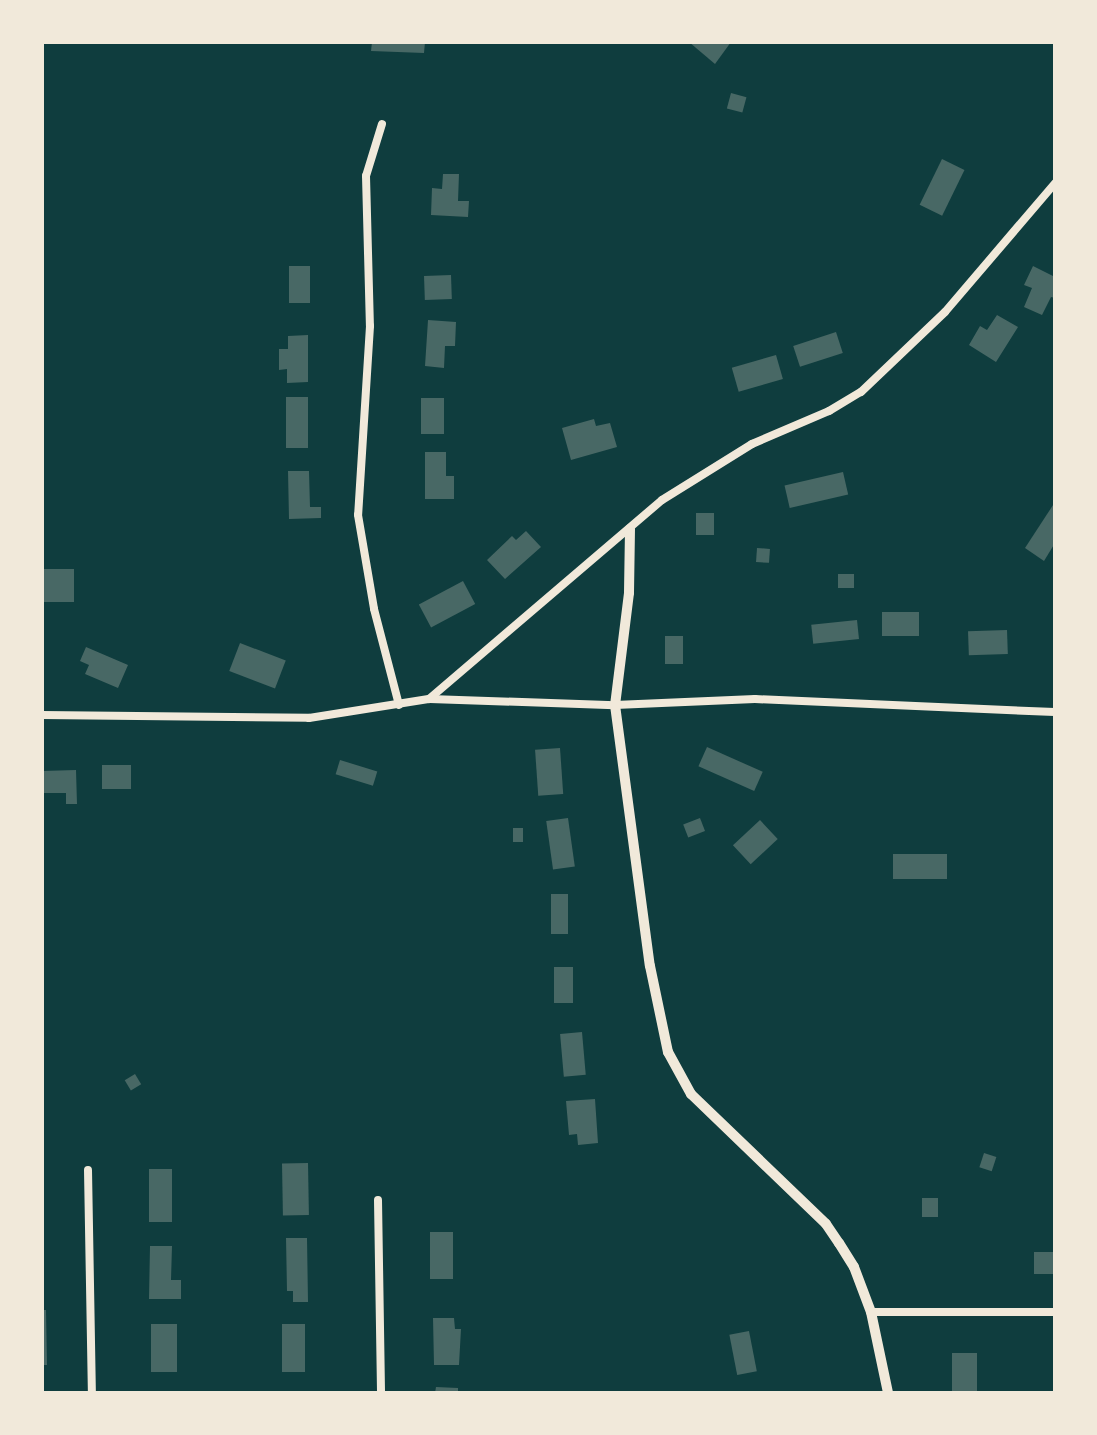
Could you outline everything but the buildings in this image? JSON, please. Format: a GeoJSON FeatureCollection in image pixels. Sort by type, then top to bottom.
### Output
{"type":"FeatureCollection","features":[{"type":"Feature","properties":{"kind":"street"},"geometry":{"type":"LineString","coordinates":[[382,124],[366,176],[370,326],[358,515],[374,609],[399,705]]}},
{"type":"Feature","properties":{"kind":"street"},"geometry":{"type":"LineString","coordinates":[[429,699],[662,500],[752,444],[829,411],[861,392],[945,312],[1055,183]]}},
{"type":"Feature","properties":{"kind":"street"},"geometry":{"type":"LineString","coordinates":[[630,529],[629,593],[615,705],[650,966],[668,1052],[678,1076],[721,1126],[826,1224],[854,1267],[871,1312],[888,1393]]}},
{"type":"Feature","properties":{"kind":"street"},"geometry":{"type":"LineString","coordinates":[[42,715],[309,718],[429,699],[615,705],[755,699],[1055,712]]}},
{"type":"Feature","properties":{"kind":"street"},"geometry":{"type":"LineString","coordinates":[[88,1170],[92,1393]]}},
{"type":"Feature","properties":{"kind":"street"},"geometry":{"type":"LineString","coordinates":[[378,1200],[381,1393]]}},
{"type":"Feature","properties":{"kind":"street"},"geometry":{"type":"LineString","coordinates":[[871,1312],[1055,1312]]}}]}
